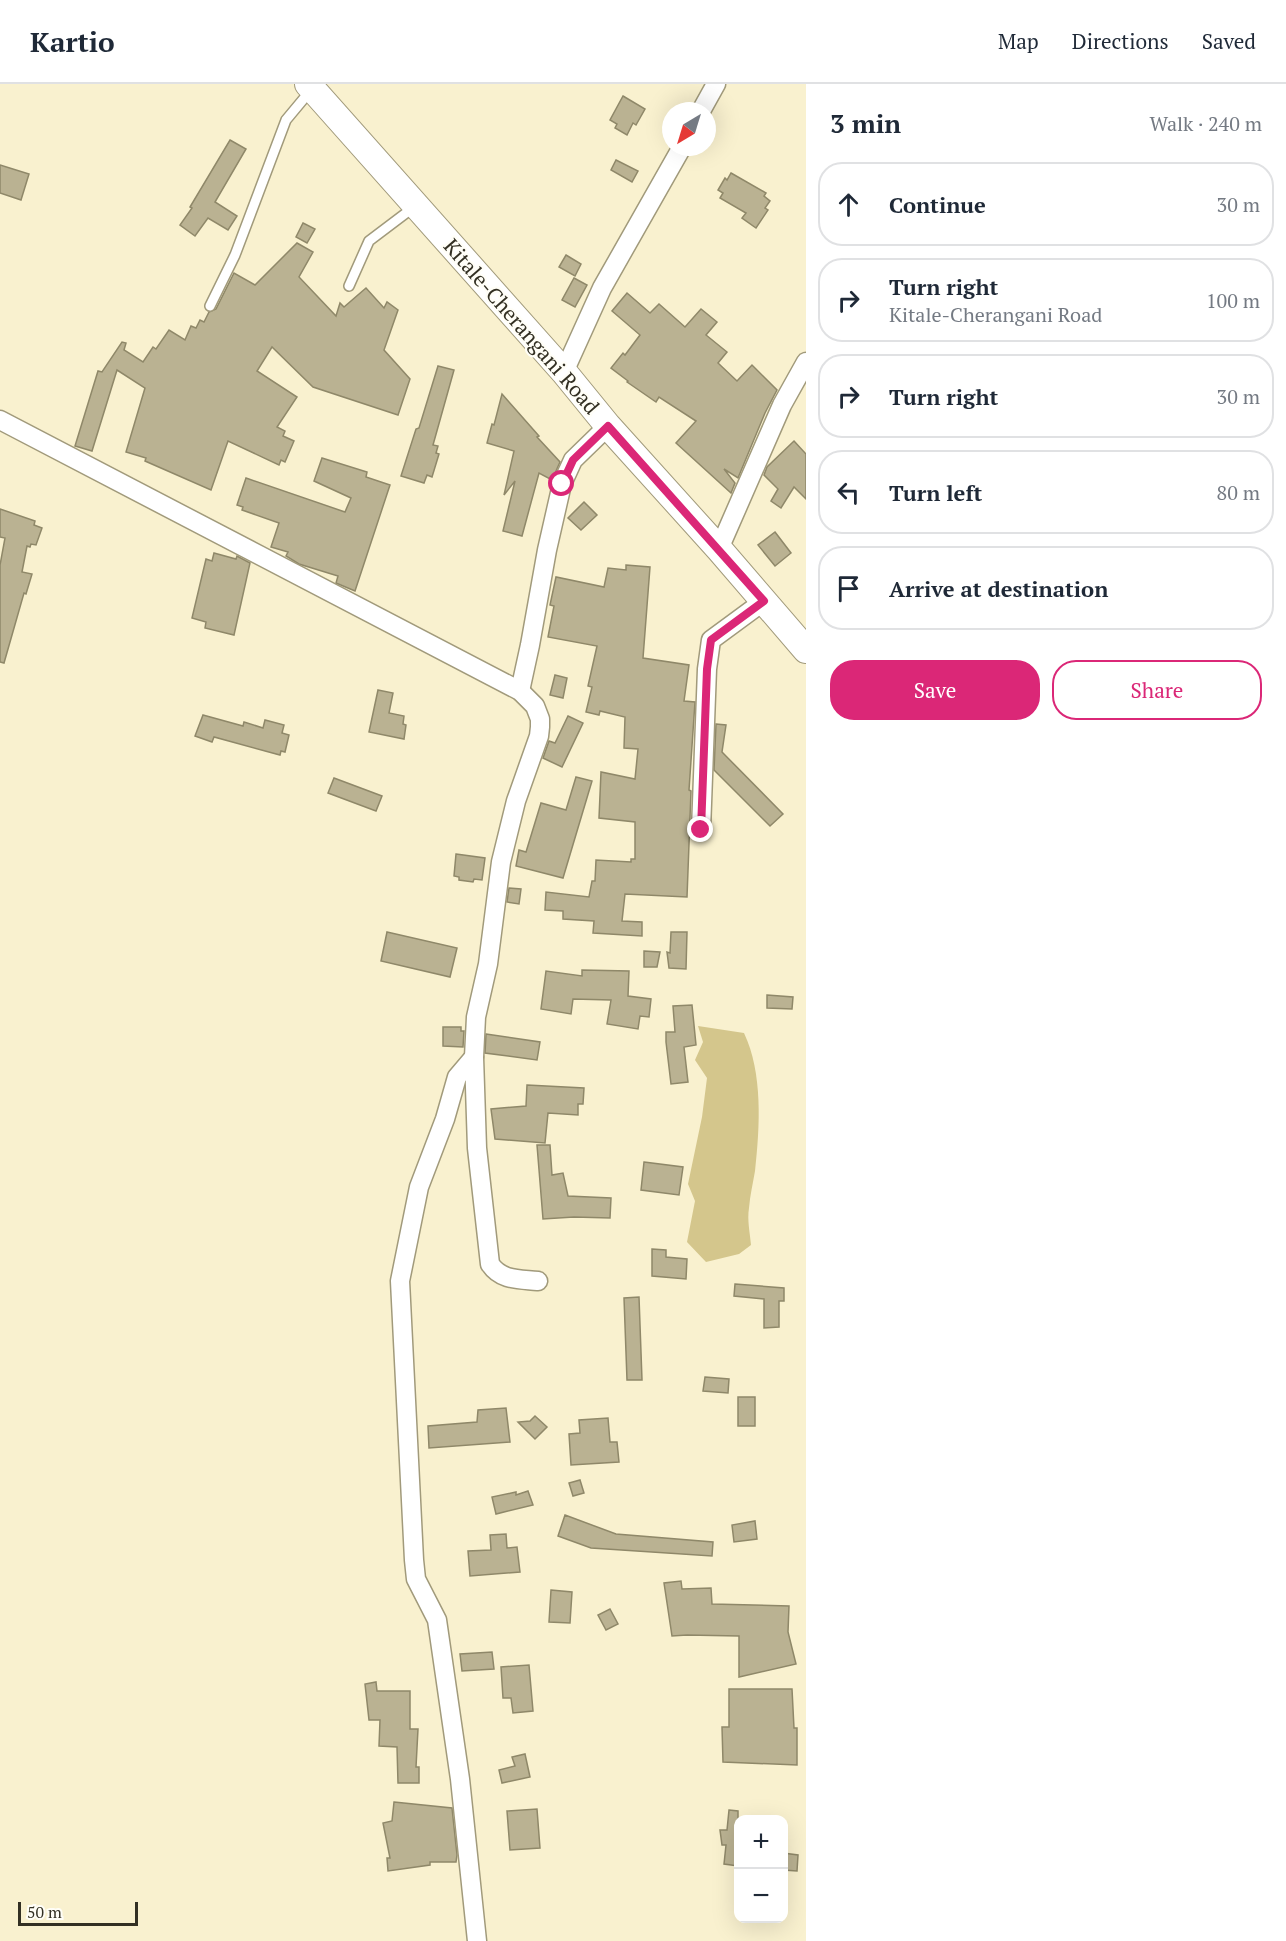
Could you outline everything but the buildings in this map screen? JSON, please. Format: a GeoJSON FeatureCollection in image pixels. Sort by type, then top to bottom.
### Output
{"type":"FeatureCollection","features":[{"type":"Feature","properties":{"kind":"main road","name":"Kitale-Cherangani Road"},"geometry":{"type":"LineString","coordinates":[[310,86],[564,372],[608,426],[720,549],[806,650]]}},
{"type":"Feature","properties":{"kind":"street"},"geometry":{"type":"LineString","coordinates":[[706,102],[716,84]]}},
{"type":"Feature","properties":{"kind":"street"},"geometry":{"type":"LineString","coordinates":[[564,372],[602,288],[677,156]]}},
{"type":"Feature","properties":{"kind":"street"},"geometry":{"type":"LineString","coordinates":[[720,549],[782,405],[806,362]]}},
{"type":"Feature","properties":{"kind":"street"},"geometry":{"type":"LineString","coordinates":[[0,420],[520,691],[535,706],[540,719],[539,736],[516,801],[501,862],[488,964],[476,1017],[474,1057],[477,1148],[490,1264],[502,1277],[538,1281]]}},
{"type":"Feature","properties":{"kind":"street"},"geometry":{"type":"LineString","coordinates":[[520,691],[562,484],[573,460],[608,426]]}},
{"type":"Feature","properties":{"kind":"street"},"geometry":{"type":"LineString","coordinates":[[701,830],[707,669],[711,640],[764,601]]}},
{"type":"Feature","properties":{"kind":"street"},"geometry":{"type":"LineString","coordinates":[[474,1057],[457,1077],[419,1187],[400,1281],[416,1579],[437,1620],[460,1779],[477,1941]]}},
{"type":"Feature","properties":{"kind":"lane"},"geometry":{"type":"LineString","coordinates":[[210,306],[235,255],[286,120],[310,86]]}},
{"type":"Feature","properties":{"kind":"lane"},"geometry":{"type":"LineString","coordinates":[[349,286],[369,241],[416,205]]}},
{"type":"Feature","properties":{"kind":"shaded area"},"geometry":{"type":"Polygon","coordinates":[[[698,1026],[744,1033],[754,1065],[759,1119],[757,1154],[748,1213],[751,1245],[739,1254],[706,1262],[687,1242],[695,1201],[688,1184],[702,1117],[707,1078],[695,1060],[703,1042],[698,1026]]]}},
{"type":"Feature","properties":{"kind":"route"},"geometry":{"type":"LineString","coordinates":[[562,484],[573,460],[608,426],[764,601],[711,640],[707,669],[701,830]]}}]}
